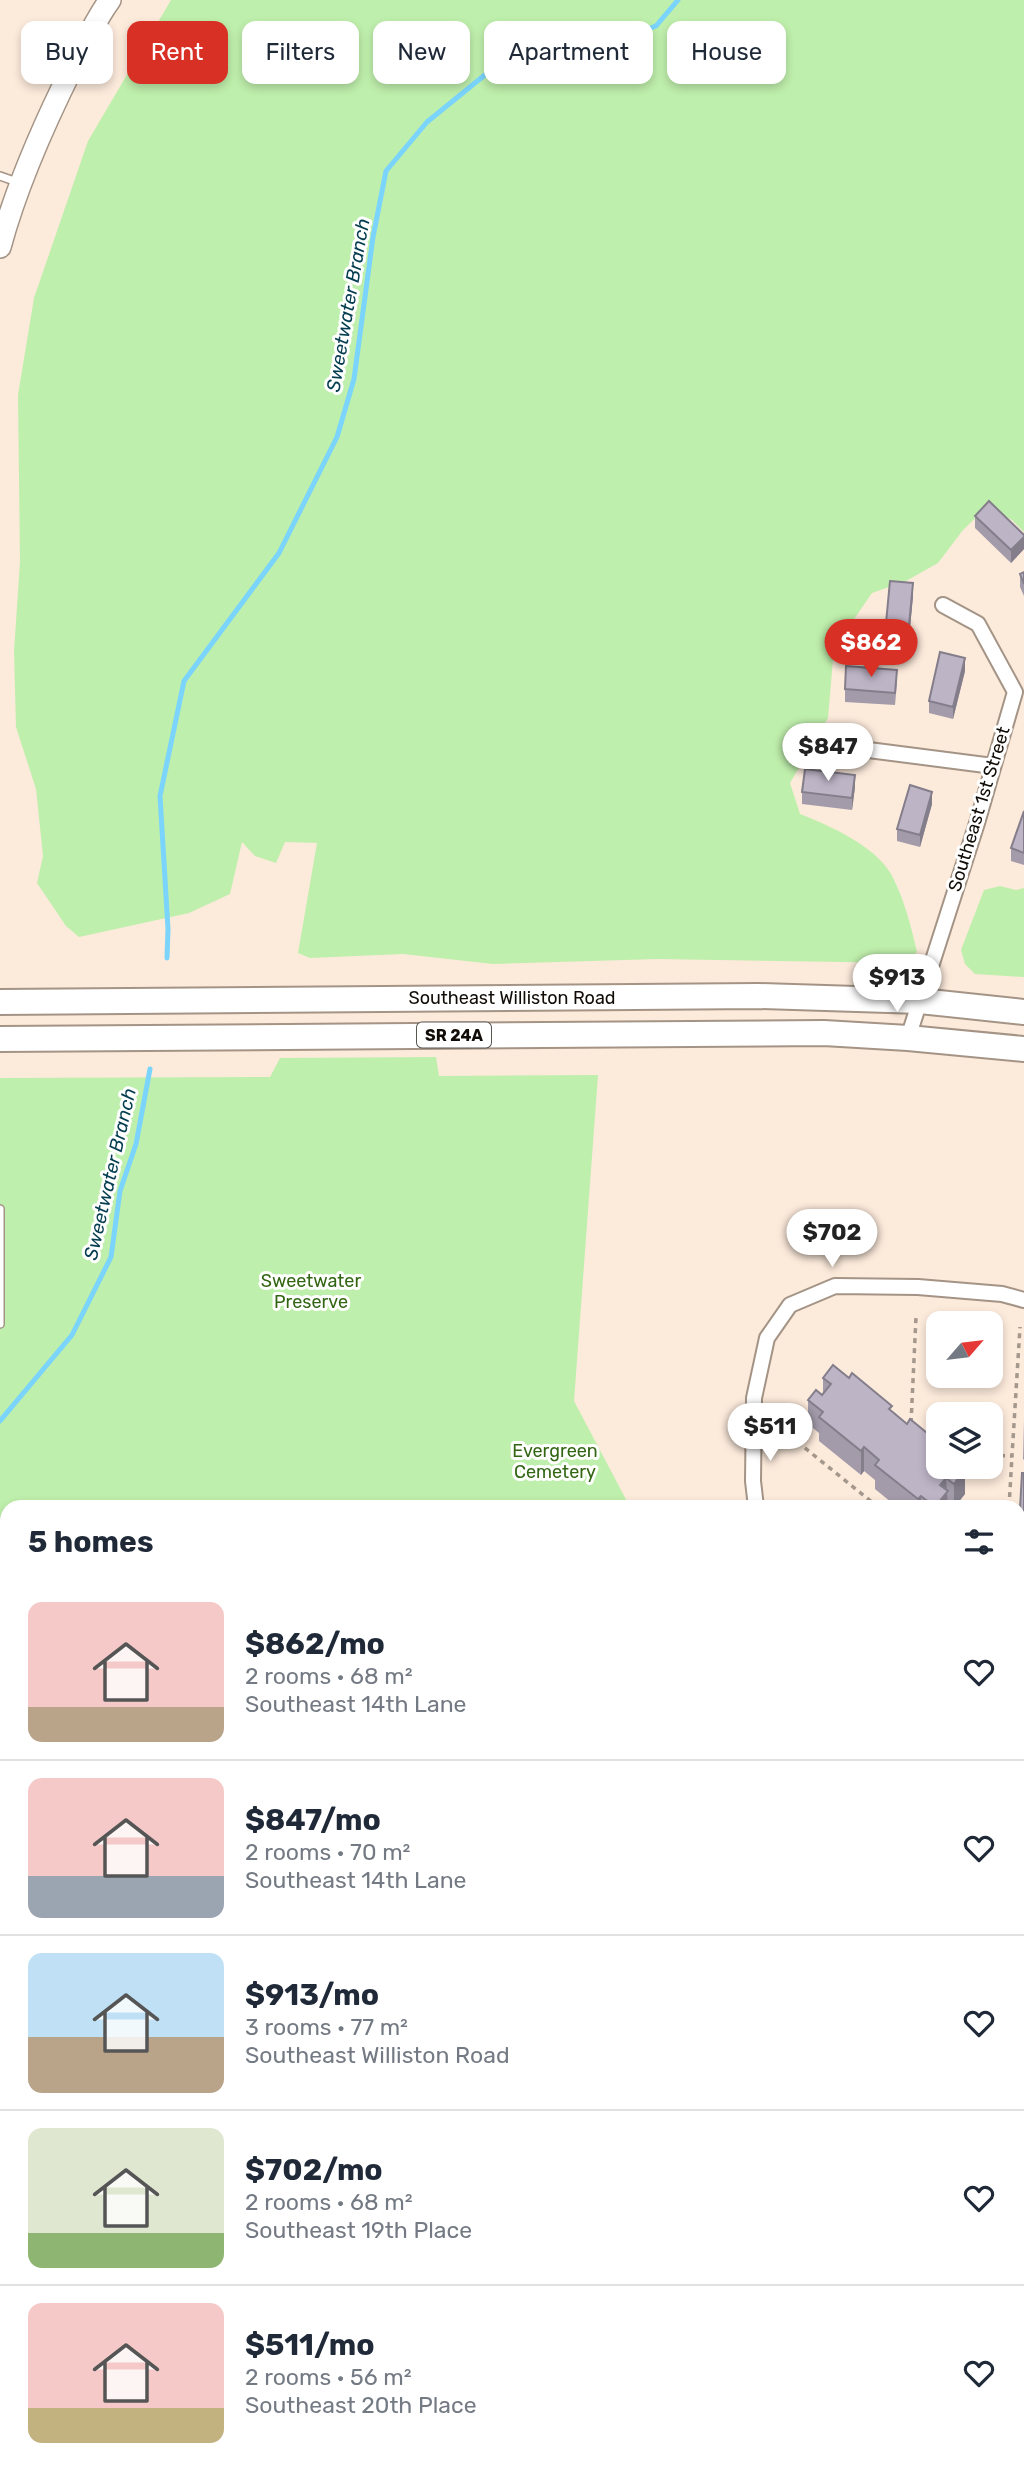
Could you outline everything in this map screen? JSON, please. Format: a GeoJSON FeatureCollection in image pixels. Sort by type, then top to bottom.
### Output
{"type":"FeatureCollection","features":[{"type":"Feature","properties":{"kind":"highway","name":"Southeast Williston Road"},"geometry":{"type":"LineString","coordinates":[[0,1002],[747,996],[920,1001],[1024,1012]]}},
{"type":"Feature","properties":{"kind":"highway","name":"Southeast Williston Road"},"geometry":{"type":"LineString","coordinates":[[0,1039],[733,1032],[824,1033],[1024,1049]]}},
{"type":"Feature","properties":{"kind":"main road"},"geometry":{"type":"LineString","coordinates":[[0,247],[10,179],[110,0]]}},
{"type":"Feature","properties":{"kind":"street","name":"Southeast 1st Street"},"geometry":{"type":"LineString","coordinates":[[908,1038],[1015,692],[978,624],[943,605]]}},
{"type":"Feature","properties":{"kind":"street"},"geometry":{"type":"LineString","coordinates":[[853,748],[993,766]]}},
{"type":"Feature","properties":{"kind":"street"},"geometry":{"type":"LineString","coordinates":[[755,1500],[754,1398],[767,1338],[790,1305],[835,1286],[918,1287],[1002,1294],[1024,1300]]}},
{"type":"Feature","properties":{"kind":"lane"},"geometry":{"type":"LineString","coordinates":[[0,1209],[0,1324]]}},
{"type":"Feature","properties":{"kind":"path"},"geometry":{"type":"LineString","coordinates":[[911,1426],[916,1317]]}},
{"type":"Feature","properties":{"kind":"path"},"geometry":{"type":"LineString","coordinates":[[1010,1500],[1020,1327]]}},
{"type":"Feature","properties":{"kind":"path"},"geometry":{"type":"LineString","coordinates":[[777,1440],[795,1441],[869,1500]]}},
{"type":"Feature","properties":{"kind":"path"},"geometry":{"type":"LineString","coordinates":[[1003,1456],[1013,1456]]}},
{"type":"Feature","properties":{"kind":"green space"},"geometry":{"type":"Polygon","coordinates":[[[171,0],[1024,0],[1024,532],[1012,520],[987,507],[963,530],[938,563],[906,581],[872,593],[834,648],[828,718],[790,783],[800,814],[863,845],[891,874],[910,922],[917,952],[905,963],[658,959],[493,964],[403,954],[310,958],[298,953],[317,843],[285,842],[276,863],[255,856],[242,842],[230,894],[189,913],[79,937],[66,926],[37,883],[43,856],[36,789],[16,727],[14,651],[20,562],[18,395],[34,298],[88,141],[127,75],[127,84],[228,84],[228,21],[159,21],[171,0]]]}},
{"type":"Feature","properties":{"kind":"green space"},"geometry":{"type":"Polygon","coordinates":[[[1000,886],[1016,890],[1024,888],[1024,977],[975,974],[965,964],[961,950],[984,890],[1000,886]]]}},
{"type":"Feature","properties":{"kind":"green space","name":"Sweetwater Preserve"},"geometry":{"type":"Polygon","coordinates":[[[436,1057],[439,1076],[598,1075],[574,1401],[626,1500],[0,1500],[0,1078],[270,1077],[280,1058],[436,1057]]]}},
{"type":"Feature","properties":{"kind":"building"},"geometry":{"type":"Polygon","coordinates":[[[989,501],[1024,535],[1011,550],[975,516],[989,501]]]}},
{"type":"Feature","properties":{"kind":"building"},"geometry":{"type":"Polygon","coordinates":[[[890,581],[913,583],[909,625],[886,623],[890,581]]]}},
{"type":"Feature","properties":{"kind":"building"},"geometry":{"type":"Polygon","coordinates":[[[940,652],[965,658],[953,707],[929,701],[940,652]]]}},
{"type":"Feature","properties":{"kind":"building"},"geometry":{"type":"Polygon","coordinates":[[[846,666],[897,670],[895,693],[845,689],[846,666]]]}},
{"type":"Feature","properties":{"kind":"building"},"geometry":{"type":"Polygon","coordinates":[[[805,769],[855,775],[852,798],[802,792],[805,769]]]}},
{"type":"Feature","properties":{"kind":"building"},"geometry":{"type":"Polygon","coordinates":[[[910,785],[932,792],[920,835],[897,829],[910,785]]]}},
{"type":"Feature","properties":{"kind":"building"},"geometry":{"type":"Polygon","coordinates":[[[1024,811],[1024,853],[1011,848],[1024,811]]]}},
{"type":"Feature","properties":{"kind":"building"},"geometry":{"type":"Polygon","coordinates":[[[833,1365],[849,1378],[852,1373],[892,1406],[889,1409],[907,1424],[910,1419],[926,1432],[926,1479],[945,1479],[940,1485],[948,1491],[941,1500],[926,1500],[921,1496],[918,1499],[875,1465],[879,1460],[864,1447],[861,1451],[819,1417],[823,1412],[808,1400],[816,1390],[822,1395],[831,1384],[823,1378],[833,1365]]]}},
{"type":"Feature","properties":{"kind":"building"},"geometry":{"type":"Polygon","coordinates":[[[1022,1473],[1024,1473],[1024,1500],[1020,1500],[1022,1473]]]}},
{"type":"Feature","properties":{"kind":"waterway","name":"Sweetwater Branch"},"geometry":{"type":"LineString","coordinates":[[167,958],[168,929],[160,796],[184,681],[279,553],[337,437],[354,379],[373,237],[386,171],[427,122],[486,74],[572,57],[656,26],[678,0]]}},
{"type":"Feature","properties":{"kind":"waterway","name":"Sweetwater Branch"},"geometry":{"type":"LineString","coordinates":[[0,1421],[72,1335],[111,1257],[120,1191],[136,1144],[150,1069]]}},
{"type":"Feature","properties":{"kind":"park label","name":"Evergreen Cemetery"},"geometry":{"type":"Point","coordinates":[555,1461]}}]}
